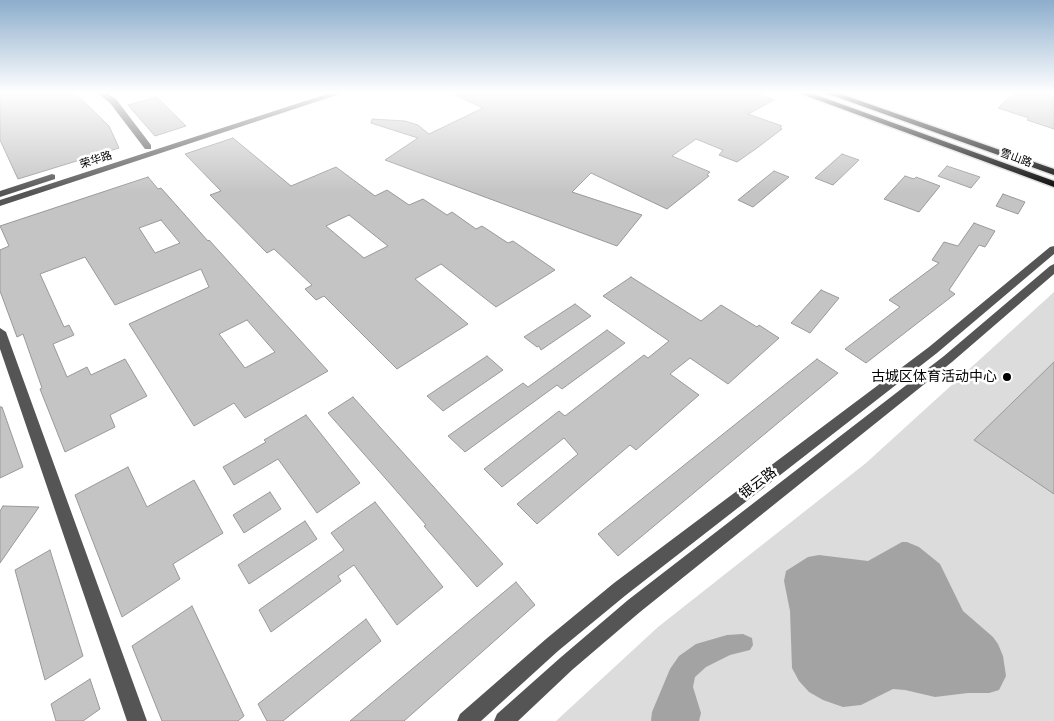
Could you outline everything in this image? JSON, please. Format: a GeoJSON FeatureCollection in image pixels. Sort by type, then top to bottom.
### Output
{"type":"FeatureCollection","features":[{"type":"Feature","properties":{"kind":"main road","name":"雪山路"},"geometry":{"type":"LineString","coordinates":[[893,126],[1054,184]]}},
{"type":"Feature","properties":{"kind":"main road","name":"雪山路"},"geometry":{"type":"LineString","coordinates":[[922,126],[1054,172]]}},
{"type":"Feature","properties":{"kind":"street"},"geometry":{"type":"LineString","coordinates":[[132,126],[148,147]]}},
{"type":"Feature","properties":{"kind":"street","name":"荣华路"},"geometry":{"type":"LineString","coordinates":[[0,194],[214,126]]}},
{"type":"Feature","properties":{"kind":"street","name":"荣华路"},"geometry":{"type":"LineString","coordinates":[[0,204],[239,126]]}},
{"type":"Feature","properties":{"kind":"street","name":"银云路"},"geometry":{"type":"LineString","coordinates":[[466,721],[552,645],[620,589],[933,350],[1054,249]]}},
{"type":"Feature","properties":{"kind":"street","name":"银云路"},"geometry":{"type":"LineString","coordinates":[[504,721],[566,664],[634,606],[948,359],[1054,268]]}},
{"type":"Feature","properties":{"kind":"street"},"geometry":{"type":"LineString","coordinates":[[0,332],[137,721]]}},
{"type":"Feature","properties":{"kind":"shaded area"},"geometry":{"type":"Polygon","coordinates":[[[1054,292],[1054,721],[556,721],[658,627],[866,463],[1054,292]]]}},
{"type":"Feature","properties":{"kind":"shaded area"},"geometry":{"type":"Polygon","coordinates":[[[902,542],[919,547],[940,564],[963,611],[993,637],[998,644],[1003,656],[1006,676],[999,690],[989,693],[968,693],[935,697],[893,689],[861,705],[843,707],[823,700],[809,692],[799,681],[792,668],[790,611],[784,581],[786,571],[808,557],[819,555],[868,561],[902,542]]]}},
{"type":"Feature","properties":{"kind":"shaded area"},"geometry":{"type":"Polygon","coordinates":[[[743,634],[752,638],[753,645],[750,650],[730,655],[706,667],[695,677],[693,687],[701,713],[699,721],[651,721],[652,712],[670,669],[679,656],[696,644],[727,635],[743,634]]]}},
{"type":"Feature","properties":{"kind":"building"},"geometry":{"type":"Polygon","coordinates":[[[0,126],[109,126],[119,148],[18,179],[0,140],[0,126]]]}},
{"type":"Feature","properties":{"kind":"building"},"geometry":{"type":"Polygon","coordinates":[[[146,126],[186,126],[155,136],[146,126]]]}},
{"type":"Feature","properties":{"kind":"building"},"geometry":{"type":"Polygon","coordinates":[[[379,126],[419,126],[429,134],[446,126],[782,126],[780,128],[782,129],[737,162],[719,155],[723,150],[696,139],[672,156],[710,172],[707,175],[709,176],[667,209],[591,173],[572,192],[642,215],[617,246],[385,160],[418,138],[379,126]]]}},
{"type":"Feature","properties":{"kind":"building"},"geometry":{"type":"Polygon","coordinates":[[[1044,126],[1054,126],[1054,129],[1044,126]]]}},
{"type":"Feature","properties":{"kind":"building"},"geometry":{"type":"Polygon","coordinates":[[[233,138],[291,186],[336,167],[375,196],[387,190],[409,205],[423,199],[447,215],[452,212],[476,229],[482,226],[508,243],[513,241],[555,270],[496,307],[441,264],[415,279],[468,324],[397,369],[324,296],[316,300],[305,289],[312,285],[274,249],[267,253],[210,195],[221,191],[185,154],[233,138]],[[349,215],[326,226],[364,258],[388,246],[349,215]]]}},
{"type":"Feature","properties":{"kind":"building"},"geometry":{"type":"Polygon","coordinates":[[[842,154],[859,160],[833,185],[815,178],[842,154]]]}},
{"type":"Feature","properties":{"kind":"building"},"geometry":{"type":"Polygon","coordinates":[[[947,166],[980,177],[971,188],[938,176],[947,166]]]}},
{"type":"Feature","properties":{"kind":"building"},"geometry":{"type":"Polygon","coordinates":[[[774,171],[789,177],[753,207],[738,200],[774,171]]]}},
{"type":"Feature","properties":{"kind":"building"},"geometry":{"type":"Polygon","coordinates":[[[905,176],[914,179],[916,177],[940,186],[919,212],[884,199],[905,176]]]}},
{"type":"Feature","properties":{"kind":"building"},"geometry":{"type":"Polygon","coordinates":[[[148,177],[158,189],[161,188],[328,371],[245,418],[234,403],[194,426],[129,324],[209,287],[201,269],[115,305],[85,257],[40,274],[64,327],[69,325],[74,335],[53,344],[67,377],[87,367],[91,375],[125,359],[147,396],[110,415],[115,427],[65,452],[40,389],[42,388],[23,334],[17,337],[0,291],[0,250],[9,246],[0,226],[148,177]],[[161,220],[139,228],[155,253],[180,243],[161,220]],[[247,320],[219,334],[245,368],[275,352],[247,320]]]}},
{"type":"Feature","properties":{"kind":"building"},"geometry":{"type":"Polygon","coordinates":[[[1003,194],[1025,202],[1018,214],[996,206],[1003,194]]]}},
{"type":"Feature","properties":{"kind":"building"},"geometry":{"type":"Polygon","coordinates":[[[974,223],[995,231],[985,247],[979,245],[949,290],[955,294],[866,363],[845,349],[900,307],[889,300],[939,263],[932,260],[944,242],[958,246],[974,223]]]}},
{"type":"Feature","properties":{"kind":"building"},"geometry":{"type":"Polygon","coordinates":[[[631,277],[701,321],[721,305],[779,338],[728,384],[690,358],[670,374],[699,395],[636,450],[630,445],[537,524],[517,504],[578,454],[564,438],[502,487],[484,469],[559,411],[565,416],[644,355],[648,358],[669,341],[603,296],[631,277]]]}},
{"type":"Feature","properties":{"kind":"building"},"geometry":{"type":"Polygon","coordinates":[[[821,290],[839,298],[810,333],[791,323],[821,290]]]}},
{"type":"Feature","properties":{"kind":"building"},"geometry":{"type":"Polygon","coordinates":[[[575,304],[591,316],[541,350],[539,346],[537,347],[524,337],[575,304]]]}},
{"type":"Feature","properties":{"kind":"building"},"geometry":{"type":"Polygon","coordinates":[[[607,330],[625,343],[562,389],[557,385],[465,452],[448,436],[523,383],[528,387],[607,330]]]}},
{"type":"Feature","properties":{"kind":"building"},"geometry":{"type":"Polygon","coordinates":[[[487,356],[503,370],[443,411],[427,396],[487,356]]]}},
{"type":"Feature","properties":{"kind":"building"},"geometry":{"type":"Polygon","coordinates":[[[817,359],[838,373],[618,556],[598,534],[817,359]]]}},
{"type":"Feature","properties":{"kind":"building"},"geometry":{"type":"Polygon","coordinates":[[[1054,362],[1054,494],[974,440],[1054,362]]]}},
{"type":"Feature","properties":{"kind":"building"},"geometry":{"type":"Polygon","coordinates":[[[353,397],[503,564],[477,587],[424,526],[426,525],[328,413],[353,397]]]}},
{"type":"Feature","properties":{"kind":"building"},"geometry":{"type":"Polygon","coordinates":[[[0,407],[2,407],[23,467],[0,478],[0,407]]]}},
{"type":"Feature","properties":{"kind":"building"},"geometry":{"type":"Polygon","coordinates":[[[306,415],[360,483],[317,513],[278,459],[234,485],[223,467],[266,442],[264,440],[306,415]]]}},
{"type":"Feature","properties":{"kind":"building"},"geometry":{"type":"Polygon","coordinates":[[[128,467],[147,507],[194,480],[223,533],[173,564],[180,579],[122,617],[75,495],[128,467]]]}},
{"type":"Feature","properties":{"kind":"building"},"geometry":{"type":"Polygon","coordinates":[[[270,492],[281,509],[244,533],[233,515],[270,492]]]}},
{"type":"Feature","properties":{"kind":"building"},"geometry":{"type":"Polygon","coordinates":[[[375,502],[443,587],[397,625],[354,565],[338,576],[341,581],[271,632],[259,610],[344,550],[331,533],[375,502]]]}},
{"type":"Feature","properties":{"kind":"building"},"geometry":{"type":"Polygon","coordinates":[[[3,506],[39,507],[0,563],[0,511],[3,506]]]}},
{"type":"Feature","properties":{"kind":"building"},"geometry":{"type":"Polygon","coordinates":[[[305,521],[317,539],[249,584],[238,565],[305,521]]]}},
{"type":"Feature","properties":{"kind":"building"},"geometry":{"type":"Polygon","coordinates":[[[50,550],[83,656],[45,680],[15,570],[50,550]]]}},
{"type":"Feature","properties":{"kind":"building"},"geometry":{"type":"Polygon","coordinates":[[[516,582],[535,605],[404,721],[350,721],[516,582]]]}},
{"type":"Feature","properties":{"kind":"building"},"geometry":{"type":"Polygon","coordinates":[[[192,606],[244,716],[238,721],[162,721],[132,646],[192,606]]]}},
{"type":"Feature","properties":{"kind":"building"},"geometry":{"type":"Polygon","coordinates":[[[366,619],[381,641],[283,721],[267,721],[258,704],[366,619]]]}},
{"type":"Feature","properties":{"kind":"building"},"geometry":{"type":"Polygon","coordinates":[[[90,679],[100,709],[83,721],[56,721],[51,704],[90,679]]]}},
{"type":"Feature","properties":{"kind":"place","name":"古城区体育活动中心"},"geometry":{"type":"Point","coordinates":[1007,377]}}]}
